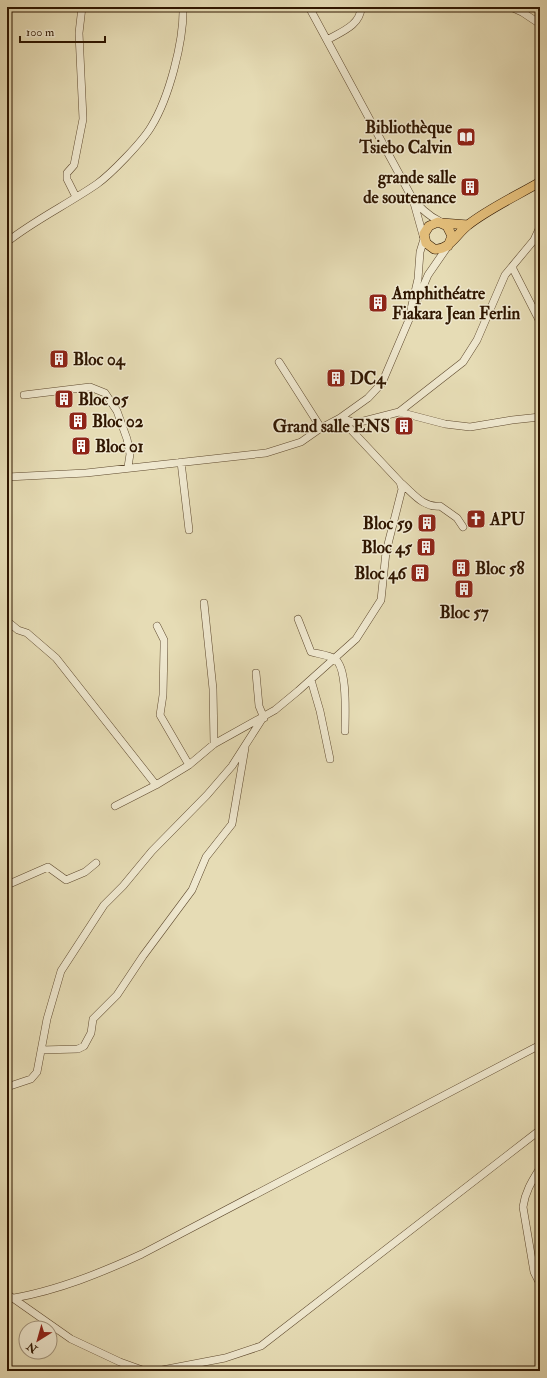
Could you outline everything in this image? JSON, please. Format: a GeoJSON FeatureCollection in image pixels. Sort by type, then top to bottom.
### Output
{"type":"FeatureCollection","features":[{"type":"Feature","properties":{"kind":"main road"},"geometry":{"type":"LineString","coordinates":[[468,225],[433,223],[424,234],[424,239],[426,243],[434,249],[439,250],[448,246],[468,225],[540,182]]}},
{"type":"Feature","properties":{"kind":"main road"},"geometry":{"type":"LineString","coordinates":[[442,223],[450,230],[451,241],[448,246]]}},
{"type":"Feature","properties":{"kind":"street"},"geometry":{"type":"LineString","coordinates":[[76,198],[67,179],[67,172],[74,165],[83,119],[80,33],[82,7]]}},
{"type":"Feature","properties":{"kind":"street"},"geometry":{"type":"LineString","coordinates":[[7,242],[98,183],[120,163],[151,127],[174,70],[183,16],[183,7]]}},
{"type":"Feature","properties":{"kind":"street"},"geometry":{"type":"LineString","coordinates":[[309,7],[417,208],[424,239],[420,252],[418,279],[413,294],[409,320]]}},
{"type":"Feature","properties":{"kind":"street"},"geometry":{"type":"LineString","coordinates":[[328,40],[348,29],[359,18],[361,7]]}},
{"type":"Feature","properties":{"kind":"street"},"geometry":{"type":"LineString","coordinates":[[511,7],[522,12],[540,24]]}},
{"type":"Feature","properties":{"kind":"street"},"geometry":{"type":"LineString","coordinates":[[410,194],[418,206],[429,216],[442,223]]}},
{"type":"Feature","properties":{"kind":"street"},"geometry":{"type":"LineString","coordinates":[[340,418],[356,423],[399,412],[463,362],[477,340],[505,274],[534,240],[540,227]]}},
{"type":"Feature","properties":{"kind":"street"},"geometry":{"type":"LineString","coordinates":[[7,476],[86,473],[128,467],[266,453],[300,442],[321,428],[340,418],[368,398],[382,383],[428,275],[448,246]]}},
{"type":"Feature","properties":{"kind":"street"},"geometry":{"type":"LineString","coordinates":[[512,267],[540,322]]}},
{"type":"Feature","properties":{"kind":"street"},"geometry":{"type":"LineString","coordinates":[[279,362],[321,428]]}},
{"type":"Feature","properties":{"kind":"street"},"geometry":{"type":"LineString","coordinates":[[24,395],[90,387],[105,393],[117,411],[127,439],[130,454],[128,467]]}},
{"type":"Feature","properties":{"kind":"street"},"geometry":{"type":"LineString","coordinates":[[399,412],[445,424],[470,427],[540,417]]}},
{"type":"Feature","properties":{"kind":"street"},"geometry":{"type":"LineString","coordinates":[[340,418],[400,482],[425,504],[431,507],[440,506],[457,518],[463,527]]}},
{"type":"Feature","properties":{"kind":"street"},"geometry":{"type":"LineString","coordinates":[[181,462],[189,530]]}},
{"type":"Feature","properties":{"kind":"street"},"geometry":{"type":"LineString","coordinates":[[115,806],[156,785],[189,765],[214,744],[237,730],[264,718],[311,680],[356,638],[381,600],[386,552],[402,489],[400,482]]}},
{"type":"Feature","properties":{"kind":"street"},"geometry":{"type":"LineString","coordinates":[[204,603],[213,689],[214,744]]}},
{"type":"Feature","properties":{"kind":"street"},"geometry":{"type":"LineString","coordinates":[[298,619],[311,652],[335,659],[341,665],[345,699],[345,731]]}},
{"type":"Feature","properties":{"kind":"street"},"geometry":{"type":"LineString","coordinates":[[7,621],[18,630],[28,632],[56,658],[156,785]]}},
{"type":"Feature","properties":{"kind":"street"},"geometry":{"type":"LineString","coordinates":[[157,626],[164,640],[163,695],[160,715],[189,765]]}},
{"type":"Feature","properties":{"kind":"street"},"geometry":{"type":"LineString","coordinates":[[256,673],[259,706],[264,718]]}},
{"type":"Feature","properties":{"kind":"street"},"geometry":{"type":"LineString","coordinates":[[311,680],[320,711],[330,759]]}},
{"type":"Feature","properties":{"kind":"street"},"geometry":{"type":"LineString","coordinates":[[7,1087],[31,1079],[37,1072],[51,1006],[61,971],[104,905],[123,886],[152,851],[207,795],[232,766],[264,718]]}},
{"type":"Feature","properties":{"kind":"street"},"geometry":{"type":"LineString","coordinates":[[41,1050],[78,1049],[84,1046],[91,1033],[94,1019],[117,995],[143,956],[192,890],[206,857],[232,824],[246,746]]}},
{"type":"Feature","properties":{"kind":"street"},"geometry":{"type":"LineString","coordinates":[[7,886],[48,867],[66,880],[85,872],[96,863]]}},
{"type":"Feature","properties":{"kind":"street"},"geometry":{"type":"LineString","coordinates":[[14,1298],[37,1294],[105,1272],[540,1045]]}},
{"type":"Feature","properties":{"kind":"street"},"geometry":{"type":"LineString","coordinates":[[157,1371],[225,1358],[261,1346],[540,1130]]}},
{"type":"Feature","properties":{"kind":"street"},"geometry":{"type":"LineString","coordinates":[[540,1168],[524,1197],[523,1207],[534,1272],[540,1284]]}},
{"type":"Feature","properties":{"kind":"street"},"geometry":{"type":"LineString","coordinates":[[7,1294],[71,1339],[120,1362],[145,1371]]}},
{"type":"Feature","properties":{"kind":"place","name":"Bibliothèque Tsiebo Calvin"},"geometry":{"type":"Point","coordinates":[466,137]}},
{"type":"Feature","properties":{"kind":"place","name":"grande salle de soutenance"},"geometry":{"type":"Point","coordinates":[470,187]}},
{"type":"Feature","properties":{"kind":"place","name":"Amphithéatre Fiakara Jean Ferlin"},"geometry":{"type":"Point","coordinates":[378,303]}},
{"type":"Feature","properties":{"kind":"place","name":"Bloc 04"},"geometry":{"type":"Point","coordinates":[59,359]}},
{"type":"Feature","properties":{"kind":"place","name":"DC4"},"geometry":{"type":"Point","coordinates":[336,378]}},
{"type":"Feature","properties":{"kind":"place","name":"Bloc 05"},"geometry":{"type":"Point","coordinates":[64,399]}},
{"type":"Feature","properties":{"kind":"place","name":"Bloc 02"},"geometry":{"type":"Point","coordinates":[78,421]}},
{"type":"Feature","properties":{"kind":"place","name":"Grand salle ENS"},"geometry":{"type":"Point","coordinates":[404,426]}},
{"type":"Feature","properties":{"kind":"place","name":"Bloc 01"},"geometry":{"type":"Point","coordinates":[81,446]}},
{"type":"Feature","properties":{"kind":"place","name":"APU"},"geometry":{"type":"Point","coordinates":[476,519]}},
{"type":"Feature","properties":{"kind":"place","name":"Bloc 59"},"geometry":{"type":"Point","coordinates":[427,523]}},
{"type":"Feature","properties":{"kind":"place","name":"Bloc 45"},"geometry":{"type":"Point","coordinates":[426,547]}},
{"type":"Feature","properties":{"kind":"place","name":"Bloc 58"},"geometry":{"type":"Point","coordinates":[461,568]}},
{"type":"Feature","properties":{"kind":"place","name":"Bloc 46"},"geometry":{"type":"Point","coordinates":[420,573]}},
{"type":"Feature","properties":{"kind":"place","name":"Bloc 57"},"geometry":{"type":"Point","coordinates":[464,589]}}]}
